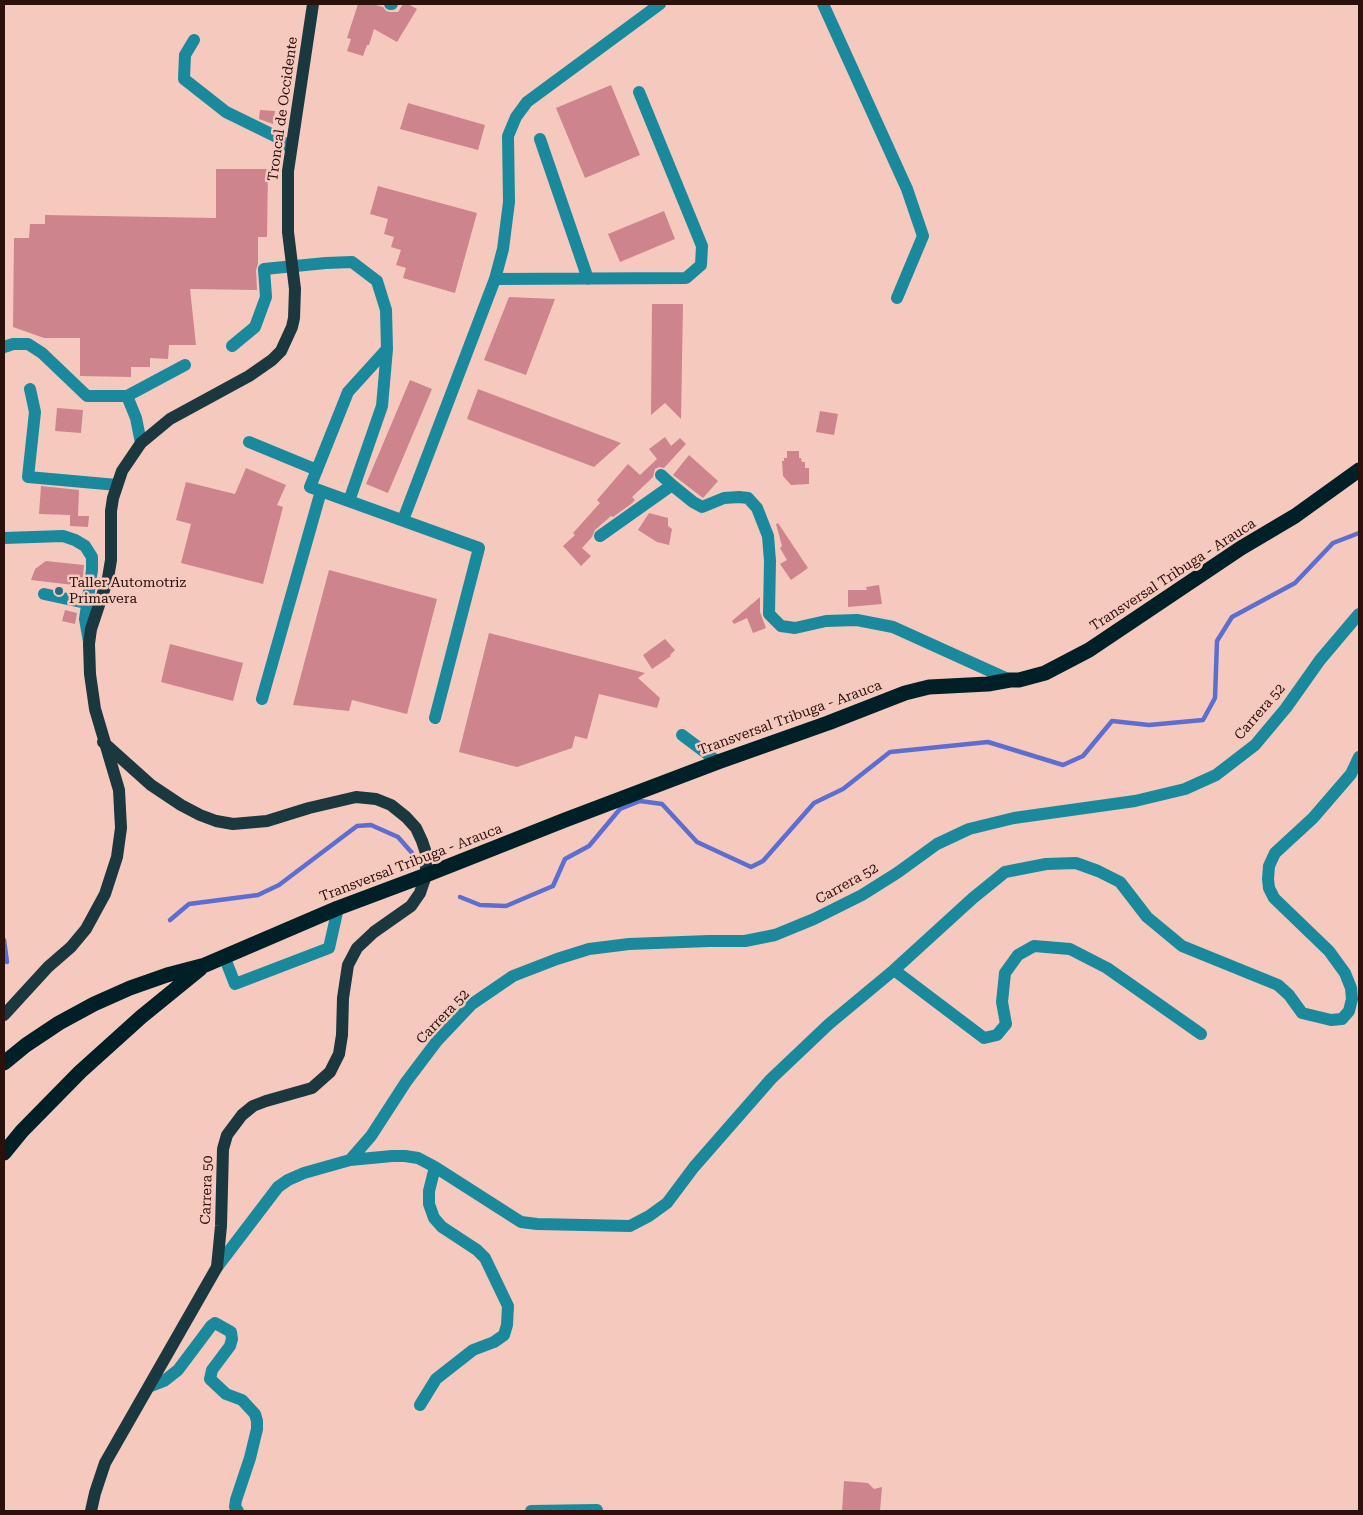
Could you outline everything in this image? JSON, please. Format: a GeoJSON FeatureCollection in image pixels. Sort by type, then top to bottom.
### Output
{"type":"FeatureCollection","features":[{"type":"Feature","properties":{"kind":"highway","name":"Transversal Tribuga - Arauca"},"geometry":{"type":"LineString","coordinates":[[4,1063],[59,1023],[94,1004],[130,988],[205,965],[338,908],[718,762],[905,693],[929,687],[988,684],[1019,680],[1045,673],[1089,650],[1241,548],[1295,516],[1359,470]]}},
{"type":"Feature","properties":{"kind":"highway","name":"Transversal Tribuga - Arauca"},"geometry":{"type":"LineString","coordinates":[[4,1153],[22,1131],[80,1072],[141,1016],[205,965]]}},
{"type":"Feature","properties":{"kind":"main road","name":"Troncal de Occidente"},"geometry":{"type":"LineString","coordinates":[[4,1015],[42,973],[71,947],[86,929],[105,894],[113,874],[120,842],[121,812],[118,790],[95,709],[90,674],[89,644],[91,629],[104,592],[111,560],[112,511],[122,471],[141,443],[170,419],[249,376],[272,360],[281,351],[294,318],[295,289],[287,212],[288,171],[314,4]]}},
{"type":"Feature","properties":{"kind":"main road"},"geometry":{"type":"LineString","coordinates":[[103,742],[151,785],[181,805],[216,821],[233,824],[267,821],[309,808],[356,798],[376,799],[392,806],[406,816],[416,828],[426,853],[426,875]]}},
{"type":"Feature","properties":{"kind":"main road","name":"Carrera 50"},"geometry":{"type":"LineString","coordinates":[[91,1511],[95,1492],[105,1464],[217,1267],[221,1226],[223,1149],[227,1135],[242,1115],[252,1106],[312,1088],[330,1072],[339,1054],[342,1036],[343,998],[348,965],[357,948],[374,932],[411,906],[420,893],[426,875]]}},
{"type":"Feature","properties":{"kind":"street"},"geometry":{"type":"LineString","coordinates":[[403,520],[495,279],[503,249],[508,202],[508,136],[516,117],[527,102],[660,4]]}},
{"type":"Feature","properties":{"kind":"street"},"geometry":{"type":"LineString","coordinates":[[823,4],[907,190],[923,236],[897,298]]}},
{"type":"Feature","properties":{"kind":"street"},"geometry":{"type":"LineString","coordinates":[[194,40],[185,55],[184,79],[226,112],[273,135],[291,148]]}},
{"type":"Feature","properties":{"kind":"street"},"geometry":{"type":"LineString","coordinates":[[495,279],[686,278],[701,265],[702,246],[639,92]]}},
{"type":"Feature","properties":{"kind":"street"},"geometry":{"type":"LineString","coordinates":[[540,140],[588,279]]}},
{"type":"Feature","properties":{"kind":"street"},"geometry":{"type":"LineString","coordinates":[[232,346],[255,327],[266,297],[264,269],[352,262],[377,281],[386,310],[387,349],[382,406],[349,501]]}},
{"type":"Feature","properties":{"kind":"street"},"geometry":{"type":"LineString","coordinates":[[4,348],[12,344],[28,344],[42,353],[87,396],[127,396],[185,365]]}},
{"type":"Feature","properties":{"kind":"street"},"geometry":{"type":"LineString","coordinates":[[387,349],[348,392],[310,487],[479,548],[435,718]]}},
{"type":"Feature","properties":{"kind":"street"},"geometry":{"type":"LineString","coordinates":[[30,389],[35,412],[28,477],[117,485]]}},
{"type":"Feature","properties":{"kind":"street"},"geometry":{"type":"LineString","coordinates":[[127,396],[136,418],[141,443]]}},
{"type":"Feature","properties":{"kind":"street"},"geometry":{"type":"LineString","coordinates":[[249,442],[317,470]]}},
{"type":"Feature","properties":{"kind":"street"},"geometry":{"type":"LineString","coordinates":[[661,475],[693,502],[702,507],[724,498],[738,497],[748,498],[757,508],[768,536],[770,614],[781,626],[794,628],[826,621],[856,620],[893,627],[1010,680]]}},
{"type":"Feature","properties":{"kind":"street"},"geometry":{"type":"LineString","coordinates":[[600,536],[672,485]]}},
{"type":"Feature","properties":{"kind":"street"},"geometry":{"type":"LineString","coordinates":[[262,699],[321,491]]}},
{"type":"Feature","properties":{"kind":"street"},"geometry":{"type":"LineString","coordinates":[[4,538],[63,536],[85,546],[92,557],[85,619],[89,644]]}},
{"type":"Feature","properties":{"kind":"street"},"geometry":{"type":"LineString","coordinates":[[44,594],[86,603]]}},
{"type":"Feature","properties":{"kind":"street","name":"Carrera 52"},"geometry":{"type":"LineString","coordinates":[[350,1160],[371,1136],[406,1082],[437,1041],[472,1004],[513,976],[589,948],[630,944],[745,941],[775,935],[814,919],[862,895],[937,844],[968,828],[1014,818],[1135,801],[1185,789],[1216,775],[1255,745],[1286,708],[1320,660],[1359,614]]}},
{"type":"Feature","properties":{"kind":"street"},"geometry":{"type":"LineString","coordinates":[[682,735],[718,762]]}},
{"type":"Feature","properties":{"kind":"street"},"geometry":{"type":"LineString","coordinates":[[217,1267],[278,1187],[304,1173],[350,1160],[405,1156],[418,1158],[521,1222],[630,1226],[650,1216],[668,1203],[694,1167],[771,1080],[829,1024],[894,970],[973,898],[1005,872],[1046,864],[1076,863],[1098,871],[1120,882],[1147,917],[1182,946],[1278,985],[1289,995],[1302,1013],[1331,1020],[1342,1018],[1349,1011],[1352,999],[1346,973],[1329,951],[1274,898],[1269,888],[1268,879],[1269,866],[1275,853],[1313,818],[1351,774],[1359,757]]}},
{"type":"Feature","properties":{"kind":"street"},"geometry":{"type":"LineString","coordinates":[[224,956],[235,984],[328,948],[338,908]]}},
{"type":"Feature","properties":{"kind":"street"},"geometry":{"type":"LineString","coordinates":[[894,970],[984,1038],[997,1035],[1006,1024],[1002,1002],[1005,973],[1018,955],[1034,946],[1070,949],[1107,968],[1201,1034]]}},
{"type":"Feature","properties":{"kind":"street"},"geometry":{"type":"LineString","coordinates":[[420,1405],[436,1379],[473,1350],[494,1342],[504,1335],[507,1325],[508,1306],[485,1258],[477,1250],[442,1227],[434,1218],[429,1204],[429,1191],[435,1167]]}},
{"type":"Feature","properties":{"kind":"street"},"geometry":{"type":"LineString","coordinates":[[150,1386],[164,1381],[178,1370],[211,1326],[216,1323],[224,1326],[231,1332],[230,1346],[212,1370],[210,1379],[226,1394],[242,1400],[255,1414],[257,1421],[250,1458],[236,1500],[235,1507],[238,1511]]}},
{"type":"Feature","properties":{"kind":"street"},"geometry":{"type":"LineString","coordinates":[[531,1511],[597,1510]]}},
{"type":"Feature","properties":{"kind":"building"},"geometry":{"type":"Polygon","coordinates":[[[358,4],[372,4],[383,7],[386,11],[390,12],[398,12],[403,4],[408,4],[417,9],[397,42],[374,29],[363,56],[347,51],[351,39],[347,38],[358,4]]]}},
{"type":"Feature","properties":{"kind":"building"},"geometry":{"type":"Polygon","coordinates":[[[611,85],[640,155],[585,178],[556,108],[611,85]]]}},
{"type":"Feature","properties":{"kind":"building"},"geometry":{"type":"Polygon","coordinates":[[[408,103],[485,125],[478,150],[400,129],[408,103]]]}},
{"type":"Feature","properties":{"kind":"building"},"geometry":{"type":"Polygon","coordinates":[[[260,110],[275,111],[273,124],[259,119],[260,110]]]}},
{"type":"Feature","properties":{"kind":"building"},"geometry":{"type":"Polygon","coordinates":[[[216,169],[268,169],[267,237],[258,237],[257,290],[190,289],[196,345],[169,345],[168,359],[150,358],[150,367],[131,367],[131,377],[80,376],[80,338],[44,338],[13,327],[14,238],[29,238],[30,224],[45,224],[45,215],[216,218],[216,169]]]}},
{"type":"Feature","properties":{"kind":"building"},"geometry":{"type":"Polygon","coordinates":[[[378,186],[477,213],[455,293],[403,278],[406,268],[396,265],[401,250],[391,247],[394,237],[384,234],[388,219],[370,214],[378,186]]]}},
{"type":"Feature","properties":{"kind":"building"},"geometry":{"type":"Polygon","coordinates":[[[664,211],[675,239],[620,262],[608,234],[664,211]]]}},
{"type":"Feature","properties":{"kind":"building"},"geometry":{"type":"Polygon","coordinates":[[[509,297],[555,299],[526,375],[484,360],[509,297]]]}},
{"type":"Feature","properties":{"kind":"building"},"geometry":{"type":"Polygon","coordinates":[[[652,304],[683,304],[681,419],[665,403],[651,415],[652,304]]]}},
{"type":"Feature","properties":{"kind":"building"},"geometry":{"type":"Polygon","coordinates":[[[410,380],[432,389],[388,493],[366,484],[410,380]]]}},
{"type":"Feature","properties":{"kind":"building"},"geometry":{"type":"Polygon","coordinates":[[[478,389],[621,443],[594,467],[467,419],[478,389]]]}},
{"type":"Feature","properties":{"kind":"building"},"geometry":{"type":"Polygon","coordinates":[[[57,408],[83,410],[81,433],[55,431],[57,408]]]}},
{"type":"Feature","properties":{"kind":"building"},"geometry":{"type":"Polygon","coordinates":[[[820,411],[838,414],[834,435],[816,432],[820,411]]]}},
{"type":"Feature","properties":{"kind":"building"},"geometry":{"type":"Polygon","coordinates":[[[665,437],[671,446],[680,438],[686,444],[664,468],[659,467],[655,469],[653,477],[632,497],[635,500],[631,504],[613,517],[611,516],[595,530],[592,537],[582,548],[591,556],[581,566],[563,546],[575,535],[573,533],[600,503],[597,500],[628,464],[640,475],[657,459],[649,449],[665,437]]]}},
{"type":"Feature","properties":{"kind":"building"},"geometry":{"type":"Polygon","coordinates":[[[787,451],[799,451],[799,458],[801,458],[802,462],[805,462],[805,468],[809,468],[809,484],[791,485],[783,476],[782,461],[784,461],[784,458],[787,458],[787,451]]]}},
{"type":"Feature","properties":{"kind":"building"},"geometry":{"type":"Polygon","coordinates":[[[689,455],[718,481],[703,498],[673,475],[689,455]]]}},
{"type":"Feature","properties":{"kind":"building"},"geometry":{"type":"Polygon","coordinates":[[[246,468],[286,485],[277,505],[283,507],[263,584],[181,563],[191,524],[176,520],[186,482],[235,494],[246,468]]]}},
{"type":"Feature","properties":{"kind":"building"},"geometry":{"type":"Polygon","coordinates":[[[41,486],[79,490],[78,516],[89,516],[88,527],[70,526],[70,515],[39,514],[41,486]]]}},
{"type":"Feature","properties":{"kind":"building"},"geometry":{"type":"Polygon","coordinates":[[[649,513],[668,518],[668,526],[672,529],[669,545],[657,542],[638,530],[649,513]]]}},
{"type":"Feature","properties":{"kind":"building"},"geometry":{"type":"Polygon","coordinates":[[[778,523],[808,568],[791,580],[780,564],[787,560],[780,548],[782,546],[776,524],[778,523]]]}},
{"type":"Feature","properties":{"kind":"building"},"geometry":{"type":"Polygon","coordinates":[[[46,561],[84,565],[82,586],[31,580],[35,569],[46,561]]]}},
{"type":"Feature","properties":{"kind":"building"},"geometry":{"type":"Polygon","coordinates":[[[329,570],[437,599],[407,714],[352,700],[349,711],[293,705],[329,570]]]}},
{"type":"Feature","properties":{"kind":"building"},"geometry":{"type":"Polygon","coordinates":[[[879,585],[882,604],[848,607],[848,590],[867,590],[866,587],[879,585]]]}},
{"type":"Feature","properties":{"kind":"building"},"geometry":{"type":"Polygon","coordinates":[[[760,597],[760,612],[766,628],[753,633],[747,618],[734,624],[732,621],[760,597]]]}},
{"type":"Feature","properties":{"kind":"building"},"geometry":{"type":"Polygon","coordinates":[[[65,610],[77,613],[75,624],[62,621],[65,610]]]}},
{"type":"Feature","properties":{"kind":"building"},"geometry":{"type":"Polygon","coordinates":[[[489,633],[645,673],[638,678],[660,698],[657,708],[599,694],[587,739],[575,736],[572,748],[517,767],[459,752],[489,633]]]}},
{"type":"Feature","properties":{"kind":"building"},"geometry":{"type":"Polygon","coordinates":[[[665,639],[675,650],[671,656],[652,669],[643,655],[665,639]]]}},
{"type":"Feature","properties":{"kind":"building"},"geometry":{"type":"Polygon","coordinates":[[[170,644],[243,663],[233,701],[161,682],[170,644]]]}},
{"type":"Feature","properties":{"kind":"building"},"geometry":{"type":"Polygon","coordinates":[[[844,1481],[868,1483],[874,1489],[882,1487],[880,1511],[842,1511],[844,1481]]]}},
{"type":"Feature","properties":{"kind":"waterway"},"geometry":{"type":"LineString","coordinates":[[460,897],[480,905],[506,906],[553,886],[565,859],[589,846],[620,809],[640,801],[662,804],[697,842],[751,867],[763,861],[814,803],[843,789],[890,752],[988,742],[1063,765],[1083,756],[1112,721],[1149,725],[1203,720],[1215,698],[1217,641],[1232,617],[1295,583],[1333,543],[1359,533]]}},
{"type":"Feature","properties":{"kind":"waterway"},"geometry":{"type":"LineString","coordinates":[[170,920],[189,904],[258,895],[279,885],[357,826],[371,825],[398,837],[420,862]]}},
{"type":"Feature","properties":{"kind":"waterway"},"geometry":{"type":"LineString","coordinates":[[4,940],[7,962]]}},
{"type":"Feature","properties":{"kind":"place","name":"Taller Automotriz Primavera"},"geometry":{"type":"Point","coordinates":[59,591]}}]}
